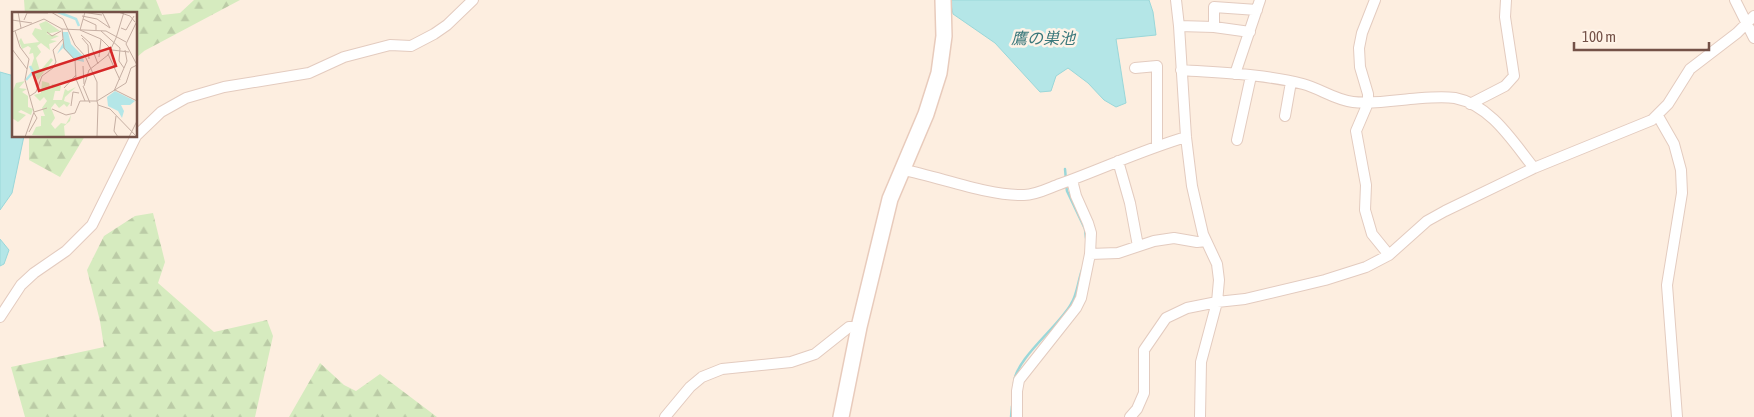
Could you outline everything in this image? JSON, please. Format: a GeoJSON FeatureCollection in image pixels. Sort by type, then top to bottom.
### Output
{"type":"FeatureCollection","features":[{"type":"Feature","properties":{"kind":"street"},"geometry":{"type":"LineString","coordinates":[[138,134],[161,112],[186,98],[224,87],[309,73],[344,57],[390,45],[411,46],[447,25],[473,0]]}},
{"type":"Feature","properties":{"kind":"street"},"geometry":{"type":"LineString","coordinates":[[841,417],[859,327],[890,199],[904,170],[926,114],[939,73],[944,36],[943,0]]}},
{"type":"Feature","properties":{"kind":"street"},"geometry":{"type":"LineString","coordinates":[[1176,0],[1186,138],[1192,186],[1203,234],[1217,264],[1219,280],[1216,302],[1201,362],[1200,417]]}},
{"type":"Feature","properties":{"kind":"street"},"geometry":{"type":"LineString","coordinates":[[1375,0],[1362,33],[1359,48],[1360,67],[1367,88],[1368,103],[1356,131],[1366,185],[1365,210],[1372,234],[1389,255]]}},
{"type":"Feature","properties":{"kind":"street"},"geometry":{"type":"LineString","coordinates":[[1470,104],[1505,86],[1514,76],[1505,17],[1506,0]]}},
{"type":"Feature","properties":{"kind":"street"},"geometry":{"type":"LineString","coordinates":[[1735,0],[1754,38]]}},
{"type":"Feature","properties":{"kind":"street"},"geometry":{"type":"LineString","coordinates":[[1214,27],[1214,7],[1259,5],[1235,74]]}},
{"type":"Feature","properties":{"kind":"street"},"geometry":{"type":"LineString","coordinates":[[1130,417],[1137,409],[1144,393],[1144,350],[1166,318],[1187,308],[1245,299],[1325,280],[1366,267],[1389,255],[1427,221],[1534,168],[1652,120],[1668,104],[1690,69],[1754,16]]}},
{"type":"Feature","properties":{"kind":"street"},"geometry":{"type":"LineString","coordinates":[[1179,26],[1214,27],[1250,32]]}},
{"type":"Feature","properties":{"kind":"street"},"geometry":{"type":"LineString","coordinates":[[1135,68],[1157,66],[1157,145]]}},
{"type":"Feature","properties":{"kind":"street"},"geometry":{"type":"LineString","coordinates":[[1181,70],[1235,74],[1304,84],[1351,102],[1368,103],[1435,97],[1456,98],[1484,112],[1503,128],[1534,168]]}},
{"type":"Feature","properties":{"kind":"street"},"geometry":{"type":"LineString","coordinates":[[1236,140],[1250,76]]}},
{"type":"Feature","properties":{"kind":"street"},"geometry":{"type":"LineString","coordinates":[[1285,116],[1291,82]]}},
{"type":"Feature","properties":{"kind":"street"},"geometry":{"type":"LineString","coordinates":[[1658,116],[1674,144],[1682,178],[1682,193],[1667,285],[1677,417]]}},
{"type":"Feature","properties":{"kind":"street"},"geometry":{"type":"LineString","coordinates":[[0,317],[20,284],[66,251],[92,225],[135,138]]}},
{"type":"Feature","properties":{"kind":"street"},"geometry":{"type":"LineString","coordinates":[[904,170],[976,188],[1022,195],[1041,191],[1072,180],[1157,145],[1186,138]]}},
{"type":"Feature","properties":{"kind":"street"},"geometry":{"type":"LineString","coordinates":[[1118,161],[1130,204],[1138,246]]}},
{"type":"Feature","properties":{"kind":"street"},"geometry":{"type":"LineString","coordinates":[[1017,417],[1019,380],[1076,308],[1081,298],[1091,241],[1089,228],[1076,196],[1072,180]]}},
{"type":"Feature","properties":{"kind":"street"},"geometry":{"type":"LineString","coordinates":[[1090,254],[1118,253],[1138,246],[1174,238],[1197,242],[1206,241]]}},
{"type":"Feature","properties":{"kind":"street"},"geometry":{"type":"LineString","coordinates":[[665,417],[690,387],[702,377],[722,369],[791,362],[815,354],[849,327],[859,327]]}},
{"type":"Feature","properties":{"kind":"green space"},"geometry":{"type":"Polygon","coordinates":[[[24,0],[156,0],[162,15],[180,13],[194,0],[240,0],[144,51],[138,56],[138,12],[25,12],[24,0]]]}},
{"type":"Feature","properties":{"kind":"green space"},"geometry":{"type":"Polygon","coordinates":[[[29,138],[84,138],[60,177],[29,160],[29,138]]]}},
{"type":"Feature","properties":{"kind":"green space"},"geometry":{"type":"Polygon","coordinates":[[[153,213],[165,262],[158,283],[214,332],[267,320],[273,336],[255,417],[25,417],[11,367],[104,347],[100,321],[87,270],[104,236],[135,216],[153,213]]]}},
{"type":"Feature","properties":{"kind":"green space"},"geometry":{"type":"Polygon","coordinates":[[[320,363],[344,385],[356,391],[380,374],[437,417],[289,417],[320,363]]]}},
{"type":"Feature","properties":{"kind":"water","name":"鷹の巣池"},"geometry":{"type":"Polygon","coordinates":[[[950,0],[1149,0],[1153,12],[1156,35],[1116,39],[1126,103],[1116,107],[1104,100],[1088,83],[1068,68],[1056,76],[1051,91],[1040,92],[995,43],[953,14],[950,0]]]}},
{"type":"Feature","properties":{"kind":"water"},"geometry":{"type":"Polygon","coordinates":[[[0,72],[12,75],[12,138],[24,138],[12,193],[0,210],[0,72]]]}},
{"type":"Feature","properties":{"kind":"water"},"geometry":{"type":"Polygon","coordinates":[[[0,239],[9,250],[4,264],[0,266],[0,239]]]}},
{"type":"Feature","properties":{"kind":"waterway"},"geometry":{"type":"LineString","coordinates":[[1065,169],[1066,180]]}},
{"type":"Feature","properties":{"kind":"waterway"},"geometry":{"type":"LineString","coordinates":[[1066,185],[1085,229],[1086,238]]}},
{"type":"Feature","properties":{"kind":"waterway"},"geometry":{"type":"LineString","coordinates":[[1014,383],[1016,374],[1029,353],[1071,304],[1082,270]]}},
{"type":"Feature","properties":{"kind":"waterway"},"geometry":{"type":"LineString","coordinates":[[1011,417],[1012,406]]}}]}
